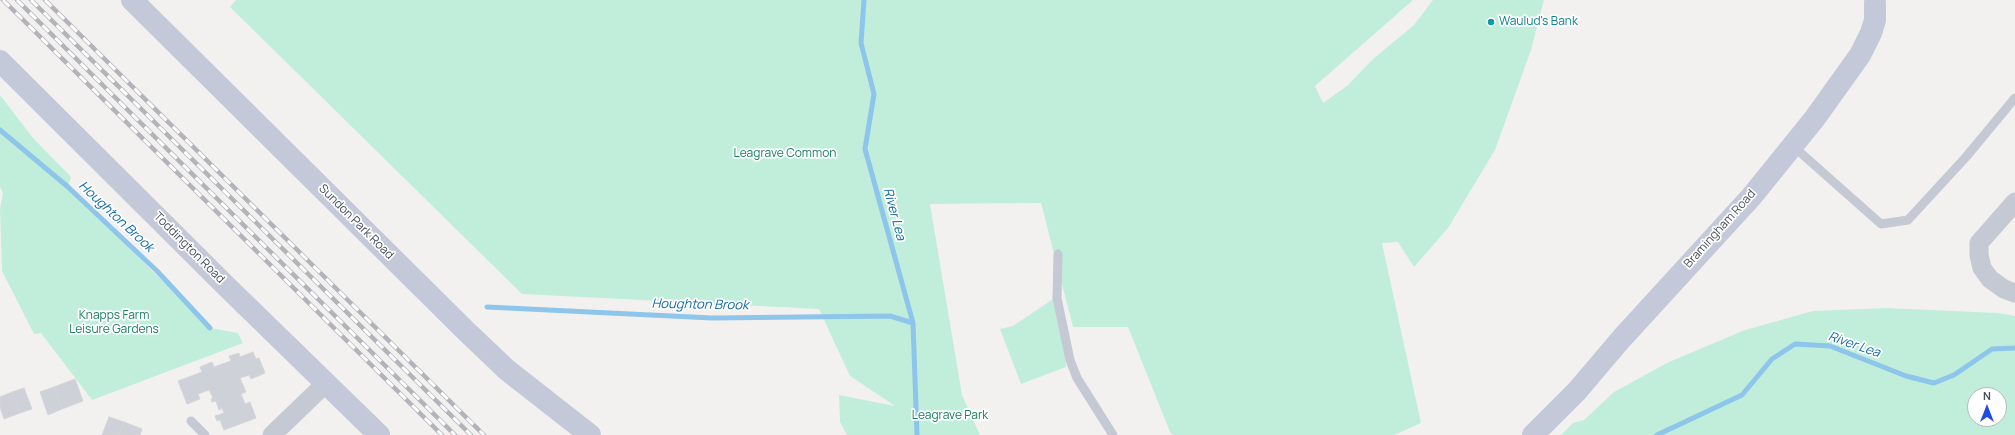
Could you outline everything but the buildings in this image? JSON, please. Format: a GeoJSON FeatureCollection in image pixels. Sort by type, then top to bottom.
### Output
{"type":"FeatureCollection","features":[{"type":"Feature","properties":{"kind":"street","name":"Sundon Park Road"},"geometry":{"type":"LineString","coordinates":[[132,0],[507,370],[590,435]]}},
{"type":"Feature","properties":{"kind":"street","name":"Bramingham Road"},"geometry":{"type":"LineString","coordinates":[[1533,435],[1577,391],[1622,338],[1752,196],[1793,146],[1860,55],[1871,33],[1875,20],[1877,1]]}},
{"type":"Feature","properties":{"kind":"street","name":"Toddington Road"},"geometry":{"type":"LineString","coordinates":[[0,61],[225,285],[379,435]]}},
{"type":"Feature","properties":{"kind":"street"},"geometry":{"type":"LineString","coordinates":[[2015,202],[1979,243],[1979,255],[1982,268],[1990,279],[2015,293]]}},
{"type":"Feature","properties":{"kind":"street"},"geometry":{"type":"LineString","coordinates":[[272,435],[326,383]]}},
{"type":"Feature","properties":{"kind":"lane"},"geometry":{"type":"LineString","coordinates":[[1793,146],[1881,224],[1908,220],[1966,157],[2015,98]]}},
{"type":"Feature","properties":{"kind":"lane"},"geometry":{"type":"LineString","coordinates":[[1058,254],[1057,298],[1070,360],[1077,378],[1113,435]]}},
{"type":"Feature","properties":{"kind":"lane"},"geometry":{"type":"LineString","coordinates":[[191,421],[205,435]]}},
{"type":"Feature","properties":{"kind":"green space","name":"Leagrave Common"},"geometry":{"type":"Polygon","coordinates":[[[236,0],[1413,0],[1315,86],[1323,103],[1347,86],[1373,59],[1414,25],[1433,0],[1544,0],[1531,50],[1495,150],[1448,228],[1414,267],[1398,242],[1382,243],[1421,423],[1394,435],[1173,435],[1170,432],[1128,327],[1073,327],[1041,203],[930,204],[962,395],[980,435],[847,435],[840,422],[839,395],[895,406],[850,376],[819,309],[522,294],[230,7],[236,0]]]}},
{"type":"Feature","properties":{"kind":"green space","name":"Knapps Farm Leisure Gardens"},"geometry":{"type":"Polygon","coordinates":[[[0,95],[33,138],[71,177],[68,187],[210,328],[238,333],[243,343],[92,400],[41,333],[34,334],[2,271],[0,209],[3,193],[0,187],[0,95]]]}},
{"type":"Feature","properties":{"kind":"green space"},"geometry":{"type":"Polygon","coordinates":[[[1053,299],[1065,353],[1066,367],[1021,384],[1000,329],[1013,326],[1053,299]]]}},
{"type":"Feature","properties":{"kind":"green space"},"geometry":{"type":"Polygon","coordinates":[[[1887,308],[1998,313],[2015,316],[2015,435],[1561,435],[1573,423],[1584,420],[1614,392],[1669,362],[1745,330],[1813,311],[1887,308]]]}},
{"type":"Feature","properties":{"kind":"waterway","name":"River Lea"},"geometry":{"type":"LineString","coordinates":[[864,0],[861,43],[874,94],[865,149],[913,323],[917,435]]}},
{"type":"Feature","properties":{"kind":"waterway","name":"Houghton Brook"},"geometry":{"type":"LineString","coordinates":[[0,130],[68,187],[157,271],[210,328]]}},
{"type":"Feature","properties":{"kind":"waterway","name":"Houghton Brook"},"geometry":{"type":"LineString","coordinates":[[487,307],[712,318],[890,316],[913,323]]}},
{"type":"Feature","properties":{"kind":"waterway","name":"River Lea"},"geometry":{"type":"LineString","coordinates":[[1657,435],[1742,395],[1772,359],[1795,344],[1830,346],[1906,376],[1934,383],[1954,375],[1992,349],[2015,348]]}},
{"type":"Feature","properties":{"kind":"railway"},"geometry":{"type":"LineString","coordinates":[[3,0],[442,435]]}},
{"type":"Feature","properties":{"kind":"railway"},"geometry":{"type":"LineString","coordinates":[[17,0],[455,435]]}},
{"type":"Feature","properties":{"kind":"railway"},"geometry":{"type":"LineString","coordinates":[[31,0],[471,435]]}},
{"type":"Feature","properties":{"kind":"railway"},"geometry":{"type":"LineString","coordinates":[[45,0],[484,435]]}},
{"type":"Feature","properties":{"kind":"place","name":"Waulud's Bank"},"geometry":{"type":"Point","coordinates":[1491,22]}},
{"type":"Feature","properties":{"kind":"park label","name":"Leagrave Park"},"geometry":{"type":"Point","coordinates":[950,416]}}]}
